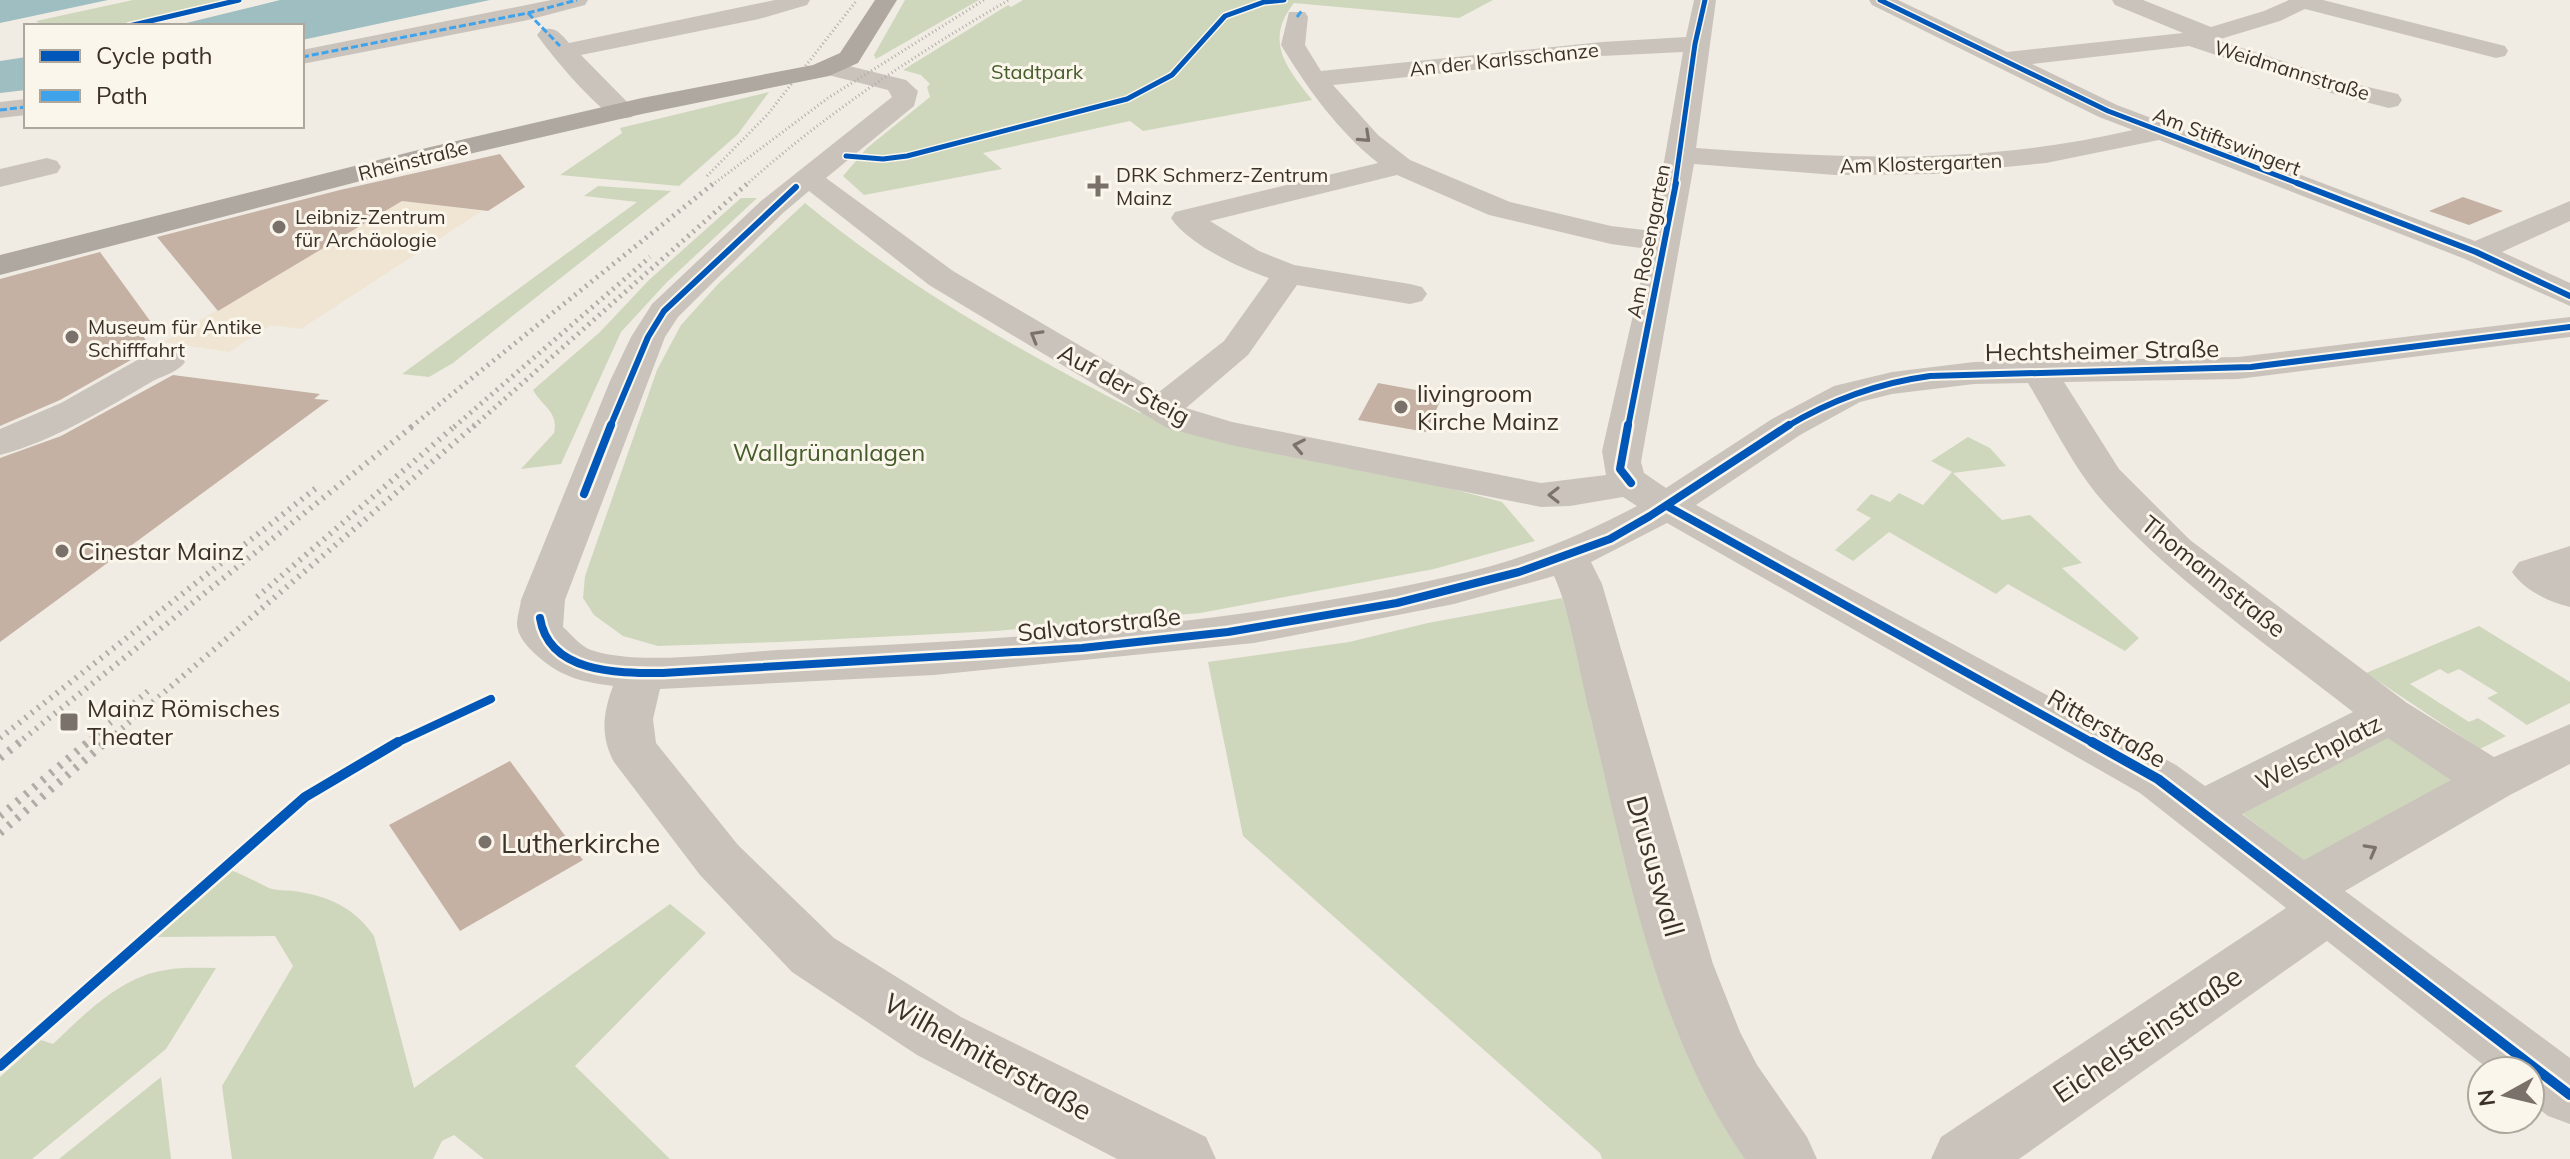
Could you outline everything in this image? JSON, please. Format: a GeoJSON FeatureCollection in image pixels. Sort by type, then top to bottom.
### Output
{"type":"FeatureCollection","features":[{"type":"Feature","properties":{"kind":"main road"},"geometry":{"type":"LineString","coordinates":[[829,68],[851,55],[886,0]]}},
{"type":"Feature","properties":{"kind":"main road","name":"Rheinstraße"},"geometry":{"type":"LineString","coordinates":[[0,265],[355,174],[632,109],[829,68]]}},
{"type":"Feature","properties":{"kind":"street"},"geometry":{"type":"LineString","coordinates":[[304,57],[528,13],[577,0]]}},
{"type":"Feature","properties":{"kind":"street"},"geometry":{"type":"LineString","coordinates":[[566,52],[759,12],[799,0]]}},
{"type":"Feature","properties":{"kind":"street","name":"Am Rosengarten"},"geometry":{"type":"LineString","coordinates":[[1649,495],[1620,469],[1620,463],[1681,155],[1695,44],[1705,0]]}},
{"type":"Feature","properties":{"kind":"street","name":"Am Stiftswingert"},"geometry":{"type":"LineString","coordinates":[[1880,0],[2076,97],[2158,132],[2476,252],[2570,296]]}},
{"type":"Feature","properties":{"kind":"street"},"geometry":{"type":"LineString","coordinates":[[2123,0],[2201,37]]}},
{"type":"Feature","properties":{"kind":"street","name":"Weidmannstraße"},"geometry":{"type":"LineString","coordinates":[[2002,60],[2201,37],[2306,1],[2496,51]]}},
{"type":"Feature","properties":{"kind":"street","name":"Weidmannstraße"},"geometry":{"type":"LineString","coordinates":[[2244,5],[2272,15]]}},
{"type":"Feature","properties":{"kind":"street"},"geometry":{"type":"LineString","coordinates":[[528,13],[600,91],[632,109]]}},
{"type":"Feature","properties":{"kind":"street"},"geometry":{"type":"LineString","coordinates":[[1297,17],[1293,45],[1314,79],[1368,141],[1400,166],[1500,209],[1611,235],[1665,242]]}},
{"type":"Feature","properties":{"kind":"street","name":"Weidmannstraße"},"geometry":{"type":"LineString","coordinates":[[2201,37],[2343,89],[2389,100]]}},
{"type":"Feature","properties":{"kind":"street","name":"An der Karlsschanze"},"geometry":{"type":"LineString","coordinates":[[1314,79],[1602,49],[1695,44]]}},
{"type":"Feature","properties":{"kind":"street","name":"Salvatorstraße"},"geometry":{"type":"LineString","coordinates":[[829,68],[887,81],[902,87],[906,95],[901,106],[804,180],[748,229],[675,301],[648,337],[543,600],[540,627],[548,643],[568,658],[585,666],[642,673],[934,659],[1254,628],[1440,593],[1567,557],[1621,533],[1649,495]]}},
{"type":"Feature","properties":{"kind":"street"},"geometry":{"type":"LineString","coordinates":[[0,110],[24,107]]}},
{"type":"Feature","properties":{"kind":"street","name":"Am Klostergarten"},"geometry":{"type":"LineString","coordinates":[[1681,155],[1855,167],[1957,165],[2071,152],[2158,132]]}},
{"type":"Feature","properties":{"kind":"street"},"geometry":{"type":"LineString","coordinates":[[1400,166],[1186,218],[1221,245],[1252,262],[1288,274],[1410,294]]}},
{"type":"Feature","properties":{"kind":"street"},"geometry":{"type":"LineString","coordinates":[[0,178],[47,167]]}},
{"type":"Feature","properties":{"kind":"street","name":"Auf der Steig"},"geometry":{"type":"LineString","coordinates":[[804,180],[822,186],[941,278],[1180,420],[1541,495],[1649,495]]}},
{"type":"Feature","properties":{"kind":"street"},"geometry":{"type":"LineString","coordinates":[[2476,252],[2564,214]]}},
{"type":"Feature","properties":{"kind":"street"},"geometry":{"type":"LineString","coordinates":[[1161,410],[1236,348],[1288,274]]}},
{"type":"Feature","properties":{"kind":"street","name":"Hechtsheimer Straße"},"geometry":{"type":"LineString","coordinates":[[1649,495],[1847,394],[1939,375],[2238,368],[2570,327]]}},
{"type":"Feature","properties":{"kind":"street"},"geometry":{"type":"LineString","coordinates":[[0,443],[74,411],[152,367],[167,362]]}},
{"type":"Feature","properties":{"kind":"street","name":"Thomannstraße"},"geometry":{"type":"LineString","coordinates":[[2040,372],[2103,475],[2147,523],[2175,549],[2390,715]]}},
{"type":"Feature","properties":{"kind":"street","name":"Ritterstraße"},"geometry":{"type":"LineString","coordinates":[[1649,495],[2158,779],[2570,1095]]}},
{"type":"Feature","properties":{"kind":"street","name":"Drususwall"},"geometry":{"type":"LineString","coordinates":[[1567,557],[1580,584],[1668,915],[1711,1039],[1761,1130],[1784,1159]]}},
{"type":"Feature","properties":{"kind":"street"},"geometry":{"type":"LineString","coordinates":[[2570,560],[2534,572],[2570,593]]}},
{"type":"Feature","properties":{"kind":"street","name":"Wilhelmiterstraße"},"geometry":{"type":"LineString","coordinates":[[642,673],[629,708],[626,729],[632,749],[719,860],[813,955],[939,1036],[1183,1159]]}},
{"type":"Feature","properties":{"kind":"street","name":"Welschplatz"},"geometry":{"type":"LineString","coordinates":[[2201,812],[2390,715],[2492,781]]}},
{"type":"Feature","properties":{"kind":"street"},"geometry":{"type":"LineString","coordinates":[[2316,898],[2492,781],[2570,742]]}},
{"type":"Feature","properties":{"kind":"street","name":"Eichelsteinstraße"},"geometry":{"type":"LineString","coordinates":[[1964,1159],[2316,898]]}},
{"type":"Feature","properties":{"kind":"green space"},"geometry":{"type":"Polygon","coordinates":[[[133,0],[230,0],[127,24],[40,24],[36,21],[133,0]]]}},
{"type":"Feature","properties":{"kind":"green space"},"geometry":{"type":"Polygon","coordinates":[[[905,0],[979,0],[876,59],[874,55],[905,0]]]}},
{"type":"Feature","properties":{"kind":"green space","name":"Stadtpark"},"geometry":{"type":"Polygon","coordinates":[[[1023,0],[1493,0],[1459,18],[1294,3],[1280,30],[1282,53],[1312,100],[1143,131],[1130,121],[983,153],[1002,169],[864,195],[843,176],[867,148],[930,97],[927,87],[930,84],[921,75],[903,70],[1008,5],[1011,7],[1023,0]]]}},
{"type":"Feature","properties":{"kind":"green space"},"geometry":{"type":"Polygon","coordinates":[[[769,92],[738,134],[679,186],[560,175],[622,133],[620,128],[769,92]]]}},
{"type":"Feature","properties":{"kind":"green space"},"geometry":{"type":"Polygon","coordinates":[[[598,186],[671,191],[453,363],[429,377],[402,374],[637,202],[584,196],[598,186]]]}},
{"type":"Feature","properties":{"kind":"green space"},"geometry":{"type":"Polygon","coordinates":[[[741,198],[757,198],[667,282],[621,332],[561,464],[521,469],[554,433],[552,414],[533,390],[600,332],[649,280],[741,198]]]}},
{"type":"Feature","properties":{"kind":"green space","name":"Wallgrünanlagen"},"geometry":{"type":"Polygon","coordinates":[[[805,203],[925,291],[1053,367],[1140,413],[1146,409],[1502,502],[1535,541],[1434,569],[1200,613],[996,631],[780,642],[658,646],[623,636],[594,615],[583,598],[585,576],[657,370],[681,325],[719,283],[805,203]]]}},
{"type":"Feature","properties":{"kind":"green space"},"geometry":{"type":"Polygon","coordinates":[[[1968,437],[1990,448],[2006,466],[1953,473],[2002,520],[2030,515],[2082,563],[2062,568],[2139,638],[2125,651],[2008,584],[1996,594],[1889,532],[1853,561],[1835,550],[1871,518],[1856,510],[1871,494],[1890,502],[1899,493],[1923,505],[1952,472],[1931,461],[1968,437]]]}},
{"type":"Feature","properties":{"kind":"green space"},"geometry":{"type":"Polygon","coordinates":[[[1562,598],[1756,1159],[1602,1159],[1600,1153],[1243,836],[1208,662],[1349,642],[1428,623],[1562,598]]]}},
{"type":"Feature","properties":{"kind":"green space"},"geometry":{"type":"Polygon","coordinates":[[[2479,626],[2570,682],[2570,703],[2527,725],[2487,698],[2498,693],[2459,669],[2448,674],[2440,669],[2410,684],[2469,722],[2478,718],[2506,736],[2480,749],[2366,673],[2479,626]]]}},
{"type":"Feature","properties":{"kind":"green space"},"geometry":{"type":"Polygon","coordinates":[[[2396,732],[2465,778],[2306,863],[2239,811],[2396,732]]]}},
{"type":"Feature","properties":{"kind":"green space"},"geometry":{"type":"Polygon","coordinates":[[[230,870],[272,889],[306,893],[339,904],[366,926],[374,936],[414,1088],[670,904],[706,933],[575,1066],[670,1159],[484,1159],[454,1135],[442,1141],[433,1159],[232,1159],[222,1086],[293,966],[275,936],[155,937],[230,870]]]}},
{"type":"Feature","properties":{"kind":"green space"},"geometry":{"type":"Polygon","coordinates":[[[216,968],[166,1049],[32,1159],[0,1159],[0,1077],[41,1040],[53,1044],[104,998],[134,980],[172,969],[216,968]]]}},
{"type":"Feature","properties":{"kind":"green space"},"geometry":{"type":"Polygon","coordinates":[[[161,1077],[171,1159],[59,1159],[161,1077]]]}},
{"type":"Feature","properties":{"kind":"shaded area"},"geometry":{"type":"Polygon","coordinates":[[[402,201],[482,211],[301,329],[271,325],[229,352],[163,342],[402,201]]]}},
{"type":"Feature","properties":{"kind":"water"},"geometry":{"type":"Polygon","coordinates":[[[0,0],[108,0],[0,23],[0,0]]]}},
{"type":"Feature","properties":{"kind":"water"},"geometry":{"type":"Polygon","coordinates":[[[280,0],[490,0],[304,40],[304,24],[182,24],[280,0]]]}},
{"type":"Feature","properties":{"kind":"water"},"geometry":{"type":"Polygon","coordinates":[[[24,57],[24,90],[0,93],[0,61],[24,57]]]}},
{"type":"Feature","properties":{"kind":"building","name":"Leibniz-Zentrum für Archäologie"},"geometry":{"type":"Polygon","coordinates":[[[500,154],[525,187],[488,211],[402,201],[218,311],[157,237],[340,190],[500,154]]]}},
{"type":"Feature","properties":{"kind":"building"},"geometry":{"type":"Polygon","coordinates":[[[2463,197],[2503,211],[2469,225],[2429,211],[2463,197]]]}},
{"type":"Feature","properties":{"kind":"building","name":"Museum für Antike Schifffahrt"},"geometry":{"type":"Polygon","coordinates":[[[100,252],[156,329],[141,334],[155,351],[138,356],[60,400],[0,426],[0,279],[100,252]]]}},
{"type":"Feature","properties":{"kind":"building"},"geometry":{"type":"Polygon","coordinates":[[[173,375],[320,394],[314,399],[329,400],[0,642],[0,458],[61,436],[173,375]]]}},
{"type":"Feature","properties":{"kind":"building","name":"livingroom Kirche Mainz"},"geometry":{"type":"Polygon","coordinates":[[[1378,383],[1443,395],[1426,432],[1358,420],[1378,383]]]}},
{"type":"Feature","properties":{"kind":"building","name":"Lutherkirche"},"geometry":{"type":"Polygon","coordinates":[[[510,761],[583,860],[460,931],[389,825],[510,761]]]}},
{"type":"Feature","properties":{"kind":"railway"},"geometry":{"type":"LineString","coordinates":[[707,176],[768,114],[857,0]]}},
{"type":"Feature","properties":{"kind":"railway"},"geometry":{"type":"LineString","coordinates":[[712,185],[828,98],[984,0]]}},
{"type":"Feature","properties":{"kind":"railway"},"geometry":{"type":"LineString","coordinates":[[746,185],[807,134],[873,86],[1009,0]]}},
{"type":"Feature","properties":{"kind":"railway"},"geometry":{"type":"LineString","coordinates":[[411,427],[714,183]]}},
{"type":"Feature","properties":{"kind":"railway"},"geometry":{"type":"LineString","coordinates":[[473,427],[748,183]]}},
{"type":"Feature","properties":{"kind":"railway"},"geometry":{"type":"LineString","coordinates":[[454,427],[650,257]]}},
{"type":"Feature","properties":{"kind":"railway"},"geometry":{"type":"LineString","coordinates":[[17,744],[414,425]]}},
{"type":"Feature","properties":{"kind":"railway"},"geometry":{"type":"LineString","coordinates":[[257,597],[456,425]]}},
{"type":"Feature","properties":{"kind":"railway"},"geometry":{"type":"LineString","coordinates":[[104,744],[475,425]]}},
{"type":"Feature","properties":{"kind":"railway"},"geometry":{"type":"LineString","coordinates":[[0,738],[316,488]]}},
{"type":"Feature","properties":{"kind":"railway"},"geometry":{"type":"LineString","coordinates":[[85,744],[148,691]]}},
{"type":"Feature","properties":{"kind":"railway"},"geometry":{"type":"LineString","coordinates":[[0,758],[20,742]]}},
{"type":"Feature","properties":{"kind":"railway"},"geometry":{"type":"LineString","coordinates":[[0,816],[88,742]]}},
{"type":"Feature","properties":{"kind":"railway"},"geometry":{"type":"LineString","coordinates":[[0,833],[106,742]]}},
{"type":"Feature","properties":{"kind":"marked path"},"geometry":{"type":"LineString","coordinates":[[304,57],[528,13],[577,0]]}},
{"type":"Feature","properties":{"kind":"marked path"},"geometry":{"type":"LineString","coordinates":[[1297,17],[1303,9]]}},
{"type":"Feature","properties":{"kind":"marked path"},"geometry":{"type":"LineString","coordinates":[[528,13],[560,46]]}},
{"type":"Feature","properties":{"kind":"marked path"},"geometry":{"type":"LineString","coordinates":[[0,110],[24,107]]}},
{"type":"Feature","properties":{"kind":"cycle path"},"geometry":{"type":"LineString","coordinates":[[137,24],[239,0]]}},
{"type":"Feature","properties":{"kind":"cycle path"},"geometry":{"type":"LineString","coordinates":[[846,156],[883,159],[907,156],[1127,99],[1172,75],[1225,16],[1264,2],[1284,0]]}},
{"type":"Feature","properties":{"kind":"cycle path"},"geometry":{"type":"LineString","coordinates":[[1631,483],[1620,469],[1620,463],[1658,281],[1682,147],[1695,44],[1705,0]]}},
{"type":"Feature","properties":{"kind":"cycle path"},"geometry":{"type":"LineString","coordinates":[[1880,0],[2108,111],[2476,252],[2570,296]]}},
{"type":"Feature","properties":{"kind":"cycle path"},"geometry":{"type":"LineString","coordinates":[[584,494],[628,381],[664,311],[796,187]]}},
{"type":"Feature","properties":{"kind":"cycle path"},"geometry":{"type":"LineString","coordinates":[[540,618],[541,627],[550,643],[571,660],[589,667],[637,673],[1009,654],[1228,632],[1397,603],[1470,586],[1567,557],[1610,539],[1650,516],[1807,415],[1849,395],[1893,382],[1967,374],[2251,367],[2570,327]]}},
{"type":"Feature","properties":{"kind":"cycle path"},"geometry":{"type":"LineString","coordinates":[[1667,506],[2158,779],[2570,1095]]}},
{"type":"Feature","properties":{"kind":"cycle path"},"geometry":{"type":"LineString","coordinates":[[0,1066],[305,797],[377,752],[491,699]]}},
{"type":"Feature","properties":{"kind":"place","name":"DRK Schmerz-Zentrum Mainz"},"geometry":{"type":"Point","coordinates":[1098,186]}},
{"type":"Feature","properties":{"kind":"place","name":"Leibniz-Zentrum für Archäologie"},"geometry":{"type":"Point","coordinates":[279,227]}},
{"type":"Feature","properties":{"kind":"place","name":"Museum für Antike Schifffahrt"},"geometry":{"type":"Point","coordinates":[72,337]}},
{"type":"Feature","properties":{"kind":"place","name":"livingroom Kirche Mainz"},"geometry":{"type":"Point","coordinates":[1401,407]}},
{"type":"Feature","properties":{"kind":"place","name":"Cinestar Mainz"},"geometry":{"type":"Point","coordinates":[62,551]}},
{"type":"Feature","properties":{"kind":"place","name":"Mainz Römisches Theater"},"geometry":{"type":"Point","coordinates":[69,722]}},
{"type":"Feature","properties":{"kind":"place","name":"Lutherkirche"},"geometry":{"type":"Point","coordinates":[485,842]}}]}
